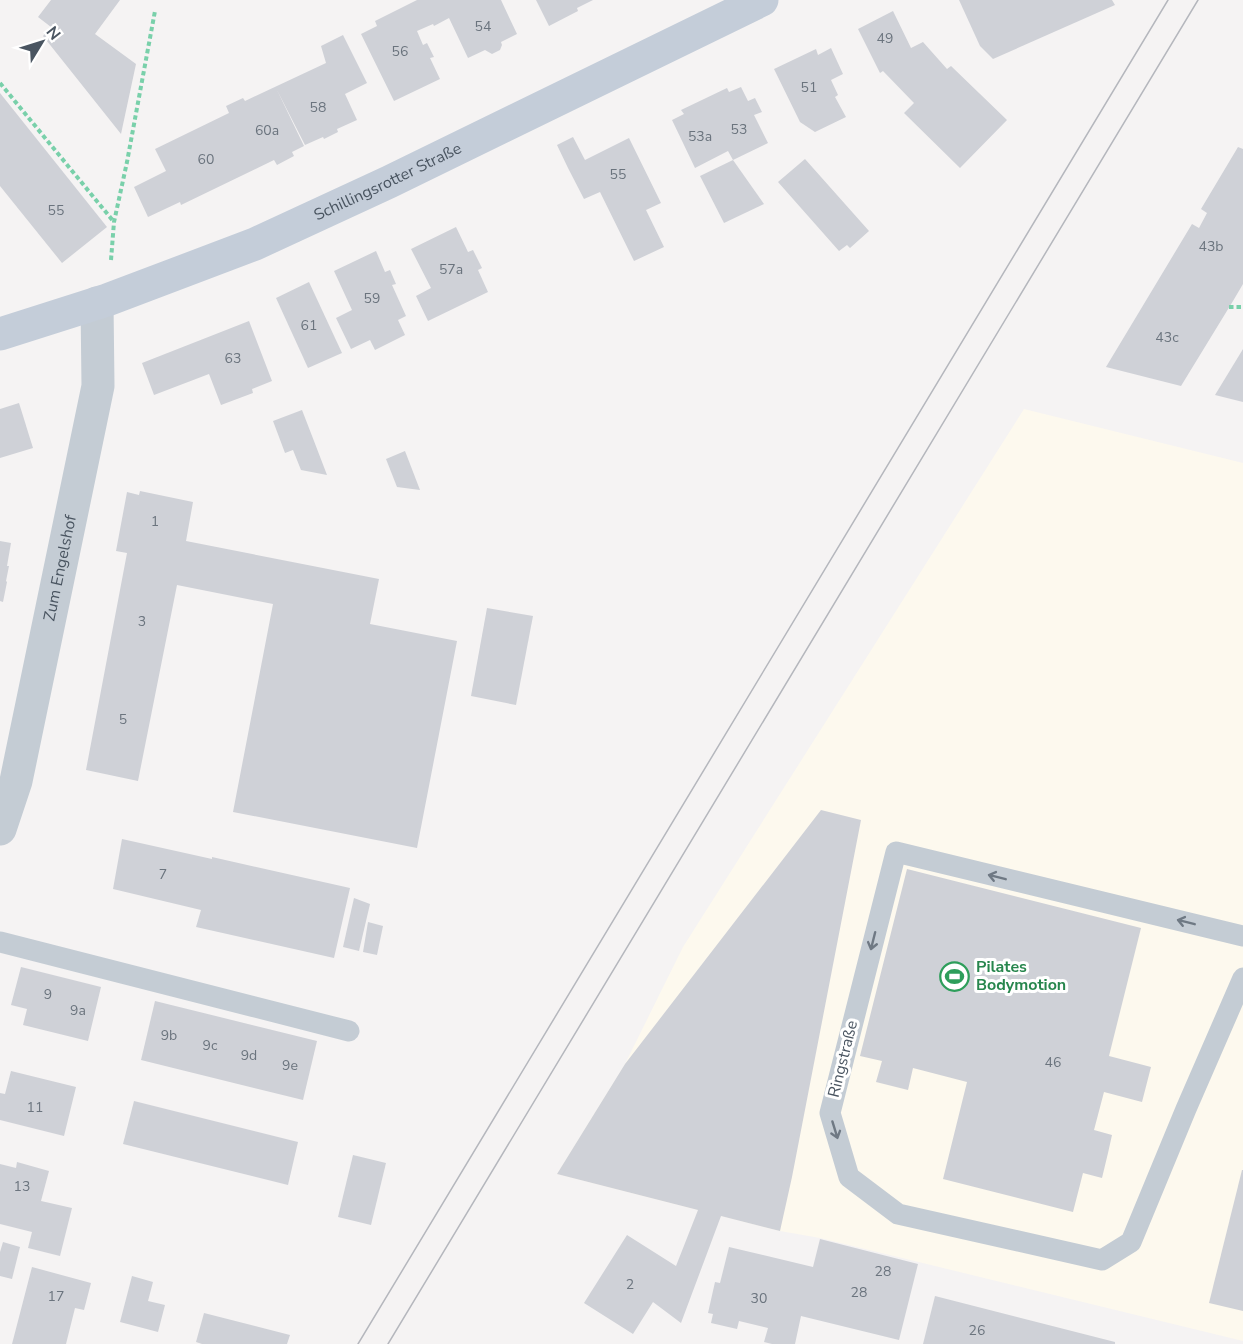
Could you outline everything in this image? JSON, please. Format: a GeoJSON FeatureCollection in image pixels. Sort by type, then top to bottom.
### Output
{"type":"FeatureCollection","features":[{"type":"Feature","properties":{"kind":"street","name":"Schillingsrotter Straße"},"geometry":{"type":"LineString","coordinates":[[0,334],[102,302],[255,244],[389,182],[762,0]]}},
{"type":"Feature","properties":{"kind":"street","name":"Zum Engelshof"},"geometry":{"type":"LineString","coordinates":[[0,829],[16,781],[98,386],[102,302]]}},
{"type":"Feature","properties":{"kind":"lane","name":"Ringstraße"},"geometry":{"type":"LineString","coordinates":[[1243,936],[896,852],[830,1113],[849,1177],[898,1214],[1102,1260],[1131,1242],[1243,978]]}},
{"type":"Feature","properties":{"kind":"lane"},"geometry":{"type":"LineString","coordinates":[[0,942],[349,1031]]}},
{"type":"Feature","properties":{"kind":"path"},"geometry":{"type":"LineString","coordinates":[[102,302],[114,222],[155,11]]}},
{"type":"Feature","properties":{"kind":"path"},"geometry":{"type":"LineString","coordinates":[[0,83],[114,222]]}},
{"type":"Feature","properties":{"kind":"path"},"geometry":{"type":"LineString","coordinates":[[1229,307],[1243,307]]}},
{"type":"Feature","properties":{"kind":"shaded area"},"geometry":{"type":"Polygon","coordinates":[[[1024,409],[1243,463],[1243,1341],[820,1238],[780,1231],[557,1174],[625,1064],[683,947],[1024,409]]]}},
{"type":"Feature","properties":{"kind":"building"},"geometry":{"type":"Polygon","coordinates":[[[51,0],[120,0],[95,34],[136,64],[121,134],[43,36],[51,27],[38,17],[51,0]]]}},
{"type":"Feature","properties":{"kind":"building"},"geometry":{"type":"Polygon","coordinates":[[[417,0],[501,0],[517,34],[501,42],[500,50],[492,54],[485,50],[468,58],[449,18],[417,31],[423,45],[427,43],[434,57],[430,58],[440,79],[394,101],[361,34],[377,26],[375,21],[417,0]]]}},
{"type":"Feature","properties":{"kind":"building"},"geometry":{"type":"Polygon","coordinates":[[[536,0],[593,0],[577,8],[578,11],[549,26],[536,0]]]}},
{"type":"Feature","properties":{"kind":"building"},"geometry":{"type":"Polygon","coordinates":[[[959,0],[1112,0],[1115,5],[993,59],[980,46],[959,0]]]}},
{"type":"Feature","properties":{"kind":"building"},"geometry":{"type":"Polygon","coordinates":[[[893,11],[911,48],[923,42],[947,69],[951,66],[1007,120],[960,168],[904,113],[914,103],[883,71],[880,73],[858,29],[893,11]]]}},
{"type":"Feature","properties":{"kind":"building"},"geometry":{"type":"Polygon","coordinates":[[[343,35],[367,83],[345,94],[357,120],[337,129],[338,132],[324,139],[323,137],[305,145],[277,90],[304,146],[292,152],[294,156],[277,165],[274,160],[181,205],[180,202],[148,217],[134,187],[166,171],[155,149],[229,113],[226,106],[243,98],[245,101],[326,63],[321,46],[343,35]]]}},
{"type":"Feature","properties":{"kind":"building"},"geometry":{"type":"Polygon","coordinates":[[[831,48],[843,74],[831,80],[838,95],[835,97],[846,117],[815,132],[800,122],[774,69],[816,49],[818,55],[831,48]]]}},
{"type":"Feature","properties":{"kind":"building"},"geometry":{"type":"Polygon","coordinates":[[[741,87],[748,101],[755,98],[762,112],[754,115],[768,143],[733,160],[728,151],[695,168],[672,120],[684,114],[681,110],[727,88],[729,92],[741,87]]]}},
{"type":"Feature","properties":{"kind":"building"},"geometry":{"type":"Polygon","coordinates":[[[0,93],[107,227],[62,263],[0,186],[0,93]]]}},
{"type":"Feature","properties":{"kind":"building"},"geometry":{"type":"Polygon","coordinates":[[[573,137],[585,160],[629,138],[661,203],[646,210],[664,247],[634,261],[600,192],[584,199],[568,168],[557,145],[573,137]]]}},
{"type":"Feature","properties":{"kind":"building"},"geometry":{"type":"Polygon","coordinates":[[[1238,147],[1243,149],[1243,284],[1233,301],[1181,386],[1106,367],[1192,224],[1199,228],[1207,213],[1201,209],[1238,147]]]}},
{"type":"Feature","properties":{"kind":"building"},"geometry":{"type":"Polygon","coordinates":[[[805,159],[869,231],[850,248],[847,245],[839,251],[778,182],[805,159]]]}},
{"type":"Feature","properties":{"kind":"building"},"geometry":{"type":"Polygon","coordinates":[[[733,160],[764,204],[724,223],[700,176],[733,160]]]}},
{"type":"Feature","properties":{"kind":"building"},"geometry":{"type":"Polygon","coordinates":[[[456,227],[468,252],[473,250],[482,268],[478,270],[488,292],[428,321],[416,296],[431,288],[411,249],[456,227]]]}},
{"type":"Feature","properties":{"kind":"building"},"geometry":{"type":"Polygon","coordinates":[[[376,251],[385,272],[390,270],[396,284],[392,285],[406,316],[398,320],[405,335],[375,350],[370,340],[351,349],[336,318],[352,310],[334,271],[376,251]]]}},
{"type":"Feature","properties":{"kind":"building"},"geometry":{"type":"Polygon","coordinates":[[[309,282],[342,353],[308,368],[276,298],[309,282]]]}},
{"type":"Feature","properties":{"kind":"building"},"geometry":{"type":"Polygon","coordinates":[[[249,321],[272,381],[252,389],[253,393],[221,405],[209,374],[154,395],[142,363],[249,321]]]}},
{"type":"Feature","properties":{"kind":"building"},"geometry":{"type":"Polygon","coordinates":[[[1243,349],[1243,402],[1215,395],[1243,349]]]}},
{"type":"Feature","properties":{"kind":"building"},"geometry":{"type":"Polygon","coordinates":[[[19,403],[33,448],[0,458],[0,409],[19,403]]]}},
{"type":"Feature","properties":{"kind":"building"},"geometry":{"type":"Polygon","coordinates":[[[302,410],[327,475],[301,470],[293,450],[285,453],[273,421],[302,410]]]}},
{"type":"Feature","properties":{"kind":"building"},"geometry":{"type":"Polygon","coordinates":[[[405,451],[420,490],[397,487],[386,459],[405,451]]]}},
{"type":"Feature","properties":{"kind":"building"},"geometry":{"type":"Polygon","coordinates":[[[140,491],[193,502],[186,541],[379,579],[370,624],[457,641],[417,848],[233,812],[273,604],[177,585],[138,781],[86,770],[127,553],[116,551],[127,492],[139,495],[140,491]]]}},
{"type":"Feature","properties":{"kind":"building"},"geometry":{"type":"Polygon","coordinates":[[[0,541],[11,543],[3,602],[0,601],[0,541]]]}},
{"type":"Feature","properties":{"kind":"building"},"geometry":{"type":"Polygon","coordinates":[[[487,608],[533,616],[516,705],[471,696],[487,608]]]}},
{"type":"Feature","properties":{"kind":"building"},"geometry":{"type":"Polygon","coordinates":[[[821,810],[861,820],[780,1231],[721,1216],[681,1323],[653,1302],[633,1334],[584,1303],[627,1235],[676,1266],[698,1210],[557,1174],[625,1064],[821,810]]]}},
{"type":"Feature","properties":{"kind":"building"},"geometry":{"type":"Polygon","coordinates":[[[122,839],[350,888],[334,958],[196,927],[201,910],[113,889],[122,839]]]}},
{"type":"Feature","properties":{"kind":"building"},"geometry":{"type":"Polygon","coordinates":[[[907,869],[1141,928],[1109,1056],[1151,1067],[1142,1102],[1104,1092],[1094,1130],[1112,1135],[1102,1178],[1083,1173],[1073,1212],[943,1179],[967,1082],[913,1068],[908,1090],[876,1082],[882,1061],[860,1056],[907,869]]]}},
{"type":"Feature","properties":{"kind":"building"},"geometry":{"type":"Polygon","coordinates":[[[354,898],[370,904],[359,951],[343,947],[354,898]]]}},
{"type":"Feature","properties":{"kind":"building"},"geometry":{"type":"Polygon","coordinates":[[[368,922],[383,926],[377,955],[363,952],[368,922]]]}},
{"type":"Feature","properties":{"kind":"building"},"geometry":{"type":"Polygon","coordinates":[[[21,967],[101,987],[88,1041],[23,1025],[27,1009],[11,1005],[21,967]]]}},
{"type":"Feature","properties":{"kind":"building"},"geometry":{"type":"Polygon","coordinates":[[[155,1001],[317,1041],[303,1100],[141,1060],[155,1001]]]}},
{"type":"Feature","properties":{"kind":"building"},"geometry":{"type":"Polygon","coordinates":[[[11,1071],[76,1087],[64,1136],[0,1120],[0,1093],[5,1094],[11,1071]]]}},
{"type":"Feature","properties":{"kind":"building"},"geometry":{"type":"Polygon","coordinates":[[[134,1101],[298,1142],[288,1185],[123,1144],[134,1101]]]}},
{"type":"Feature","properties":{"kind":"building"},"geometry":{"type":"Polygon","coordinates":[[[353,1155],[386,1163],[371,1225],[338,1217],[353,1155]]]}},
{"type":"Feature","properties":{"kind":"building"},"geometry":{"type":"Polygon","coordinates":[[[17,1162],[49,1171],[41,1201],[72,1208],[60,1256],[28,1248],[32,1232],[0,1224],[0,1164],[16,1168],[17,1162]]]}},
{"type":"Feature","properties":{"kind":"building"},"geometry":{"type":"Polygon","coordinates":[[[1243,1170],[1243,1311],[1209,1303],[1243,1170]]]}},
{"type":"Feature","properties":{"kind":"building"},"geometry":{"type":"Polygon","coordinates":[[[820,1239],[918,1264],[899,1340],[801,1316],[795,1344],[772,1344],[764,1342],[768,1328],[739,1321],[737,1329],[711,1323],[713,1314],[708,1313],[715,1282],[720,1283],[729,1247],[813,1267],[820,1239]]]}},
{"type":"Feature","properties":{"kind":"building"},"geometry":{"type":"Polygon","coordinates":[[[3,1242],[20,1247],[12,1279],[0,1276],[0,1252],[3,1242]]]}},
{"type":"Feature","properties":{"kind":"building"},"geometry":{"type":"Polygon","coordinates":[[[32,1267],[91,1283],[84,1310],[75,1308],[66,1344],[12,1344],[32,1267]]]}},
{"type":"Feature","properties":{"kind":"building"},"geometry":{"type":"Polygon","coordinates":[[[132,1276],[153,1282],[148,1301],[165,1305],[158,1332],[120,1322],[132,1276]]]}},
{"type":"Feature","properties":{"kind":"building"},"geometry":{"type":"Polygon","coordinates":[[[935,1296],[1115,1342],[1115,1344],[923,1344],[935,1296]]]}},
{"type":"Feature","properties":{"kind":"building"},"geometry":{"type":"Polygon","coordinates":[[[204,1313],[290,1335],[287,1344],[202,1344],[196,1342],[204,1313]]]}},
{"type":"Feature","properties":{"kind":"tram line"},"geometry":{"type":"LineString","coordinates":[[358,1344],[1168,0]]}},
{"type":"Feature","properties":{"kind":"tram line"},"geometry":{"type":"LineString","coordinates":[[388,1344],[1198,0]]}},
{"type":"Feature","properties":{"kind":"place","name":"Pilates Bodymotion"},"geometry":{"type":"Point","coordinates":[955,976]}}]}
